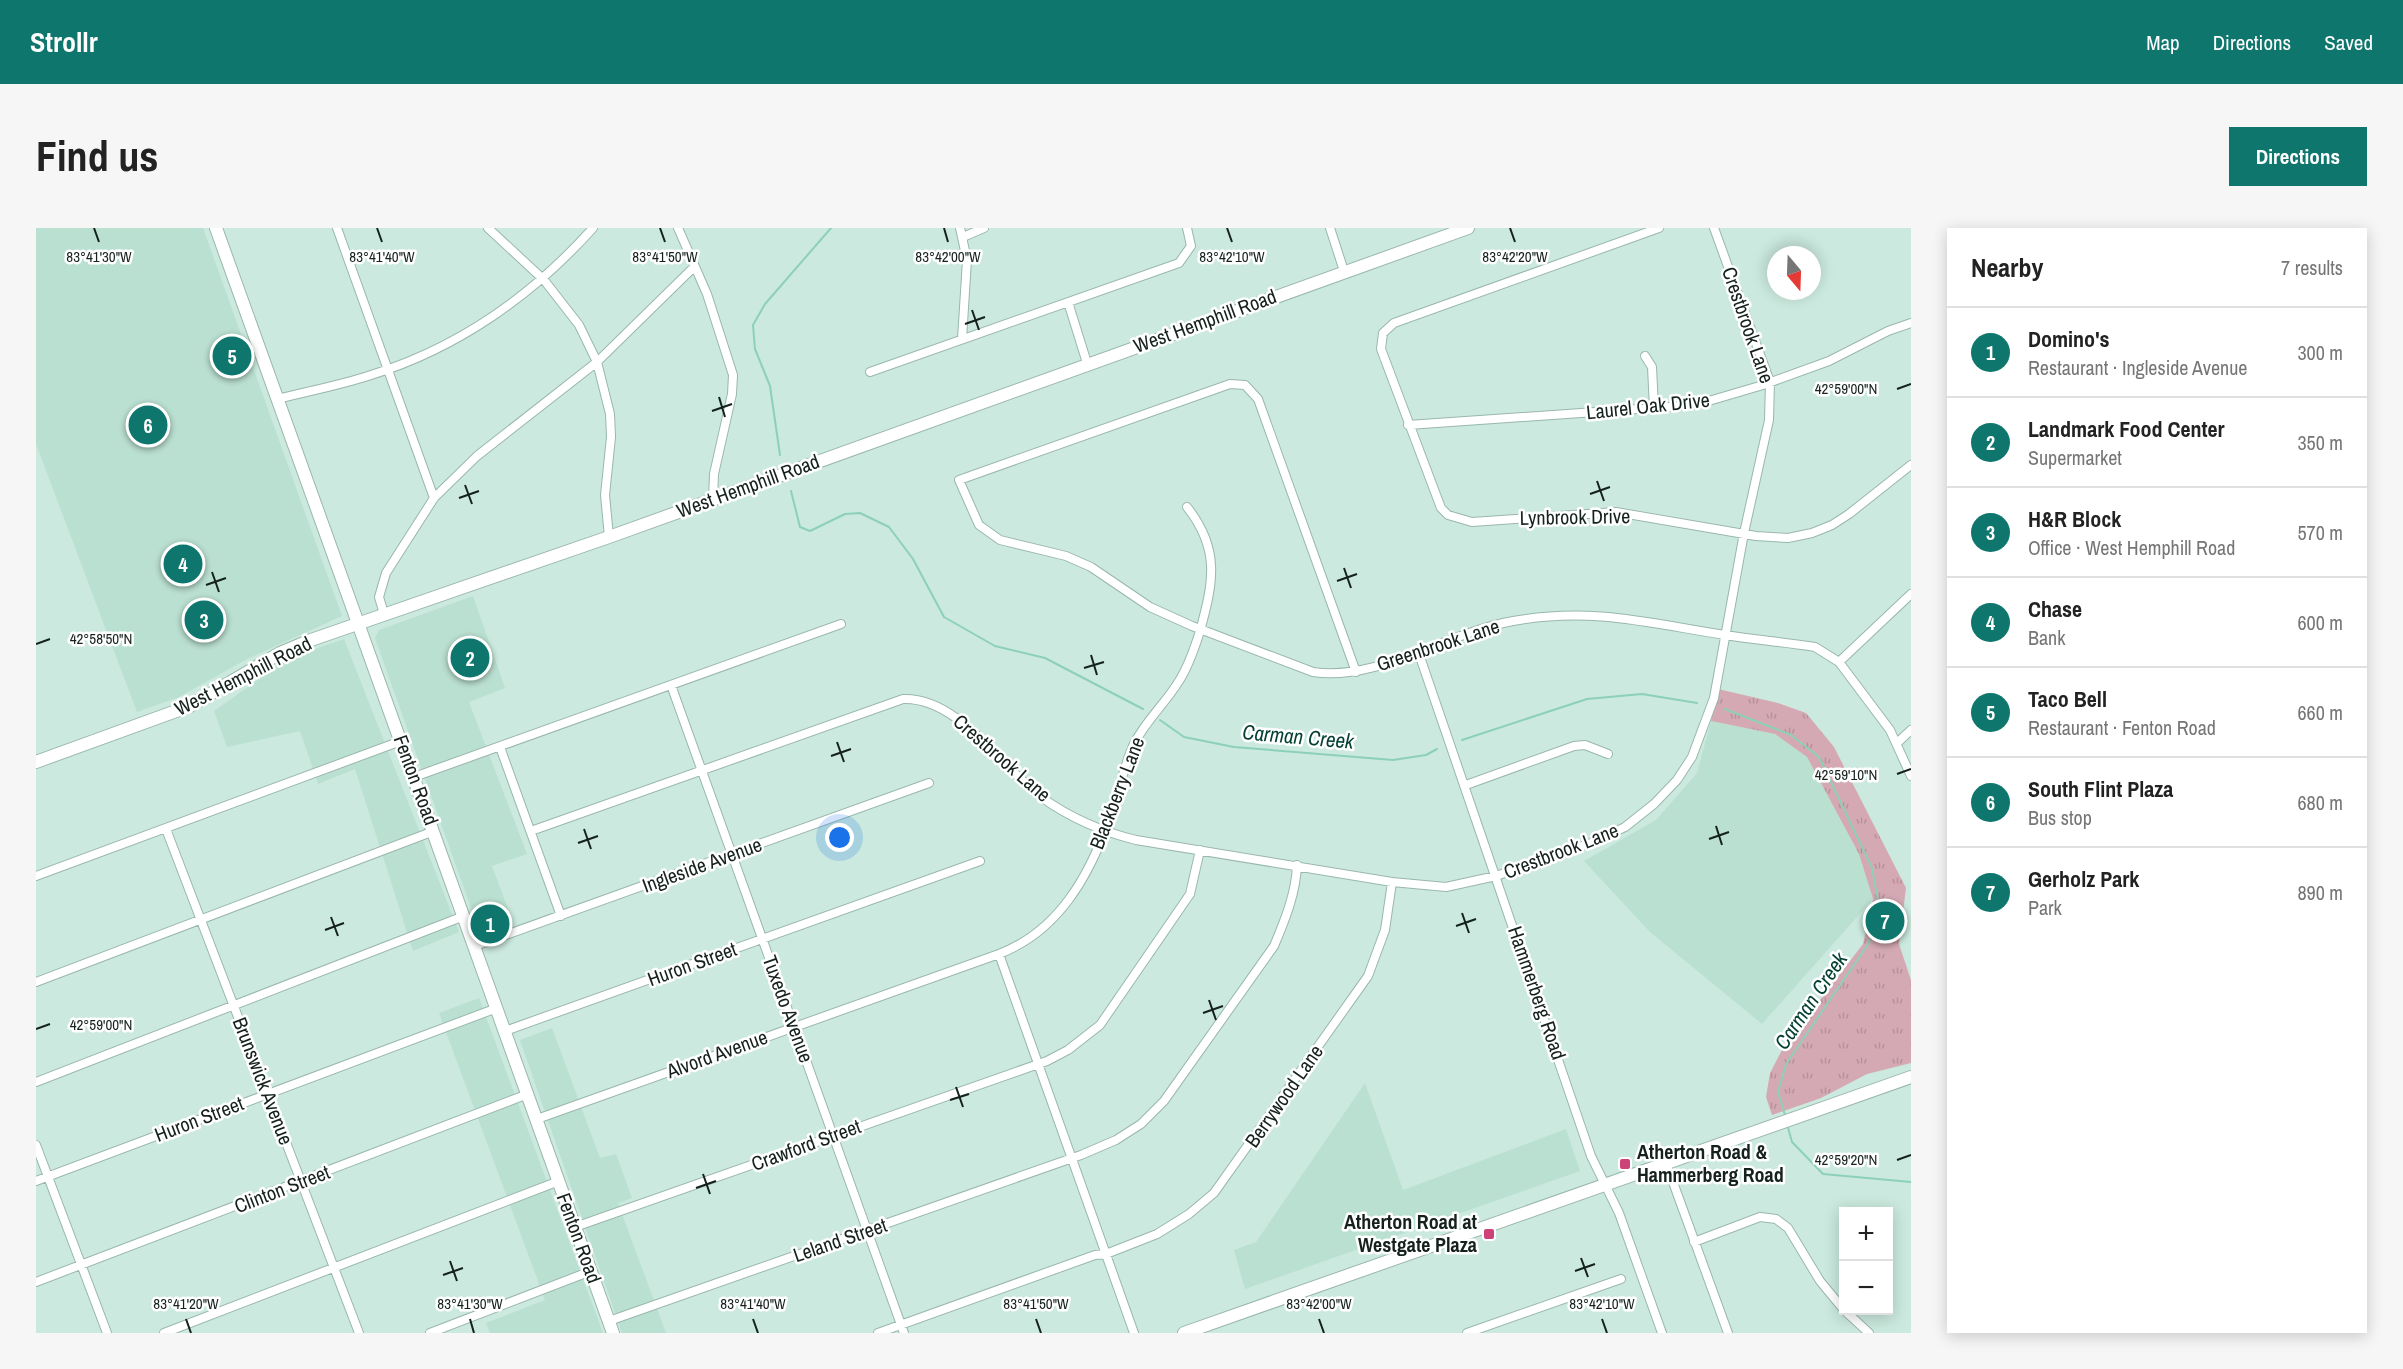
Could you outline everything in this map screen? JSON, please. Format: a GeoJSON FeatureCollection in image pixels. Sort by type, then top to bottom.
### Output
{"type":"FeatureCollection","features":[{"type":"Feature","properties":{"kind":"street","name":"Fenton Road"},"geometry":{"type":"LineString","coordinates":[[216,228],[611,1327]]}},
{"type":"Feature","properties":{"kind":"street"},"geometry":{"type":"LineString","coordinates":[[338,228],[434,498]]}},
{"type":"Feature","properties":{"kind":"street"},"geometry":{"type":"LineString","coordinates":[[488,228],[544,280],[579,325],[597,362],[610,414],[611,437],[605,495],[609,537]]}},
{"type":"Feature","properties":{"kind":"street"},"geometry":{"type":"LineString","coordinates":[[278,399],[388,369],[464,335],[544,280],[593,228]]}},
{"type":"Feature","properties":{"kind":"street"},"geometry":{"type":"LineString","coordinates":[[678,228],[707,294],[733,375],[732,394],[714,474],[713,500]]}},
{"type":"Feature","properties":{"kind":"street"},"geometry":{"type":"LineString","coordinates":[[962,339],[968,287],[967,260],[961,232],[984,228]]}},
{"type":"Feature","properties":{"kind":"street"},"geometry":{"type":"LineString","coordinates":[[870,372],[1179,264],[1188,254],[1191,246],[1187,228]]}},
{"type":"Feature","properties":{"kind":"street"},"geometry":{"type":"LineString","coordinates":[[1330,228],[1344,271]]}},
{"type":"Feature","properties":{"kind":"street","name":"West Hemphill Road"},"geometry":{"type":"LineString","coordinates":[[36,762],[190,706],[280,653],[359,623],[713,500],[1087,363],[1468,228]]}},
{"type":"Feature","properties":{"kind":"street","name":"Lynbrook Drive"},"geometry":{"type":"LineString","coordinates":[[1659,228],[1394,323],[1383,333],[1381,349],[1441,508],[1458,519],[1472,522],[1616,512],[1788,538],[1812,533],[1849,514],[1911,465]]}},
{"type":"Feature","properties":{"kind":"street","name":"Crestbrook Lane"},"geometry":{"type":"LineString","coordinates":[[701,770],[903,699],[920,698],[937,704],[955,715],[992,754],[1042,798],[1103,831],[1136,840],[1392,882],[1446,887],[1496,876],[1594,842],[1625,827],[1654,804],[1677,780],[1692,757],[1714,698],[1744,533],[1768,420],[1770,382],[1714,228]]}},
{"type":"Feature","properties":{"kind":"street"},"geometry":{"type":"LineString","coordinates":[[384,614],[379,597],[386,573],[434,498],[477,456],[597,362],[694,267]]}},
{"type":"Feature","properties":{"kind":"street"},"geometry":{"type":"LineString","coordinates":[[1068,302],[1087,363]]}},
{"type":"Feature","properties":{"kind":"street","name":"Laurel Oak Drive"},"geometry":{"type":"LineString","coordinates":[[1408,425],[1695,405],[1829,361],[1888,331],[1911,323]]}},
{"type":"Feature","properties":{"kind":"street"},"geometry":{"type":"LineString","coordinates":[[1646,356],[1652,367],[1654,408]]}},
{"type":"Feature","properties":{"kind":"street","name":"Greenbrook Lane"},"geometry":{"type":"LineString","coordinates":[[1356,672],[1258,399],[1245,385],[1230,384],[959,480],[979,525],[1000,540],[1051,551],[1091,567],[1150,607],[1200,629],[1313,672],[1333,675],[1356,672],[1511,621],[1544,616],[1608,615],[1815,648],[1839,662],[1890,730],[1911,776]]}},
{"type":"Feature","properties":{"kind":"street","name":"Blackberry Lane"},"geometry":{"type":"LineString","coordinates":[[999,954],[1032,938],[1053,919],[1074,892],[1103,831],[1133,746],[1150,717],[1179,681],[1200,629],[1212,588],[1212,566],[1205,533],[1187,507]]}},
{"type":"Feature","properties":{"kind":"street"},"geometry":{"type":"LineString","coordinates":[[1839,662],[1911,594]]}},
{"type":"Feature","properties":{"kind":"street"},"geometry":{"type":"LineString","coordinates":[[414,777],[841,624]]}},
{"type":"Feature","properties":{"kind":"street","name":"Hammerberg Road"},"geometry":{"type":"LineString","coordinates":[[1418,651],[1466,785],[1591,1156],[1619,1213],[1662,1333]]}},
{"type":"Feature","properties":{"kind":"street","name":"Tuxedo Avenue"},"geometry":{"type":"LineString","coordinates":[[671,685],[902,1329]]}},
{"type":"Feature","properties":{"kind":"street"},"geometry":{"type":"LineString","coordinates":[[1897,743],[1911,730]]}},
{"type":"Feature","properties":{"kind":"street"},"geometry":{"type":"LineString","coordinates":[[36,876],[401,741]]}},
{"type":"Feature","properties":{"kind":"street"},"geometry":{"type":"LineString","coordinates":[[1466,785],[1574,746],[1585,745],[1608,754]]}},
{"type":"Feature","properties":{"kind":"street"},"geometry":{"type":"LineString","coordinates":[[501,747],[561,916]]}},
{"type":"Feature","properties":{"kind":"street"},"geometry":{"type":"LineString","coordinates":[[531,831],[701,770]]}},
{"type":"Feature","properties":{"kind":"street","name":"Ingleside Avenue"},"geometry":{"type":"LineString","coordinates":[[475,946],[929,783]]}},
{"type":"Feature","properties":{"kind":"street","name":"Brunswick Avenue"},"geometry":{"type":"LineString","coordinates":[[166,829],[358,1333]]}},
{"type":"Feature","properties":{"kind":"street"},"geometry":{"type":"LineString","coordinates":[[36,982],[434,831]]}},
{"type":"Feature","properties":{"kind":"street","name":"Crawford Street"},"geometry":{"type":"LineString","coordinates":[[575,1227],[1068,1050],[1100,1025],[1190,894],[1200,850]]}},
{"type":"Feature","properties":{"kind":"street","name":"Huron Street"},"geometry":{"type":"LineString","coordinates":[[505,1031],[980,861]]}},
{"type":"Feature","properties":{"kind":"street","name":"Leland Street"},"geometry":{"type":"LineString","coordinates":[[611,1327],[867,1231],[1071,1158],[1116,1140],[1140,1124],[1164,1101],[1274,946],[1286,919],[1297,865]]}},
{"type":"Feature","properties":{"kind":"street","name":"Berrywood Lane"},"geometry":{"type":"LineString","coordinates":[[878,1333],[902,1329],[1095,1255],[1106,1254],[1157,1234],[1189,1214],[1214,1193],[1368,976],[1385,930],[1392,882]]}},
{"type":"Feature","properties":{"kind":"street"},"geometry":{"type":"LineString","coordinates":[[36,1082],[464,916]]}},
{"type":"Feature","properties":{"kind":"street"},"geometry":{"type":"LineString","coordinates":[[999,954],[1134,1333]]}},
{"type":"Feature","properties":{"kind":"street","name":"Alvord Avenue"},"geometry":{"type":"LineString","coordinates":[[537,1119],[999,954]]}},
{"type":"Feature","properties":{"kind":"street","name":"Huron Street"},"geometry":{"type":"LineString","coordinates":[[36,1181],[497,1008]]}},
{"type":"Feature","properties":{"kind":"street"},"geometry":{"type":"LineString","coordinates":[[1188,1332],[1911,1077]]}},
{"type":"Feature","properties":{"kind":"street","name":"Clinton Street"},"geometry":{"type":"LineString","coordinates":[[36,1282],[528,1094]]}},
{"type":"Feature","properties":{"kind":"street"},"geometry":{"type":"LineString","coordinates":[[36,1145],[107,1333]]}},
{"type":"Feature","properties":{"kind":"street"},"geometry":{"type":"LineString","coordinates":[[1666,1163],[1728,1333]]}},
{"type":"Feature","properties":{"kind":"street"},"geometry":{"type":"LineString","coordinates":[[164,1333],[559,1181]]}},
{"type":"Feature","properties":{"kind":"street"},"geometry":{"type":"LineString","coordinates":[[1694,1242],[1760,1217],[1776,1220],[1788,1228],[1820,1281],[1839,1304]]}},
{"type":"Feature","properties":{"kind":"street"},"geometry":{"type":"LineString","coordinates":[[430,1333],[591,1271]]}},
{"type":"Feature","properties":{"kind":"street"},"geometry":{"type":"LineString","coordinates":[[1467,1333],[1621,1279]]}},
{"type":"Feature","properties":{"kind":"street"},"geometry":{"type":"LineString","coordinates":[[1849,1315],[1869,1333]]}},
{"type":"Feature","properties":{"kind":"shaded area"},"geometry":{"type":"Polygon","coordinates":[[[36,228],[203,228],[342,616],[247,659],[179,697],[137,712],[36,444],[36,228]]]}},
{"type":"Feature","properties":{"kind":"shaded area"},"geometry":{"type":"Polygon","coordinates":[[[473,596],[505,688],[469,702],[527,854],[492,866],[514,925],[482,939],[375,638],[379,630],[473,596]]]}},
{"type":"Feature","properties":{"kind":"shaded area"},"geometry":{"type":"Polygon","coordinates":[[[344,639],[459,932],[413,951],[355,769],[318,784],[300,731],[227,747],[214,711],[289,658],[344,639]]]}},
{"type":"Feature","properties":{"kind":"shaded area"},"geometry":{"type":"Polygon","coordinates":[[[1711,721],[1775,734],[1807,757],[1859,854],[1873,899],[1762,1024],[1650,932],[1584,861],[1656,820],[1697,773],[1711,721]]]}},
{"type":"Feature","properties":{"kind":"shaded area"},"geometry":{"type":"Polygon","coordinates":[[[479,998],[603,1333],[490,1333],[486,1323],[545,1300],[439,1013],[479,998]]]}},
{"type":"Feature","properties":{"kind":"shaded area"},"geometry":{"type":"Polygon","coordinates":[[[552,1028],[600,1158],[616,1154],[632,1198],[618,1203],[666,1333],[622,1333],[520,1040],[552,1028]]]}},
{"type":"Feature","properties":{"kind":"shaded area"},"geometry":{"type":"Polygon","coordinates":[[[1365,1083],[1403,1190],[1566,1129],[1580,1171],[1245,1289],[1234,1250],[1256,1242],[1365,1083]]]}},
{"type":"Feature","properties":{"kind":"green space"},"geometry":{"type":"Polygon","coordinates":[[[1718,689],[1778,703],[1806,713],[1834,747],[1906,888],[1899,944],[1911,980],[1911,1063],[1867,1074],[1821,1098],[1772,1115],[1766,1097],[1770,1073],[1782,1050],[1863,944],[1873,899],[1859,854],[1807,757],[1775,734],[1711,721],[1718,689]]]}},
{"type":"Feature","properties":{"kind":"waterway","name":"Carman Creek"},"geometry":{"type":"LineString","coordinates":[[780,455],[770,386],[755,349],[753,325],[765,304],[831,228]]}},
{"type":"Feature","properties":{"kind":"waterway","name":"Carman Creek"},"geometry":{"type":"LineString","coordinates":[[791,491],[800,527],[810,531],[845,514],[860,513],[889,527],[913,559],[944,617],[995,646],[1045,658],[1143,709]]}},
{"type":"Feature","properties":{"kind":"waterway","name":"Carman Creek"},"geometry":{"type":"LineString","coordinates":[[1462,740],[1587,699],[1642,694],[1697,703]]}},
{"type":"Feature","properties":{"kind":"waterway","name":"Carman Creek"},"geometry":{"type":"LineString","coordinates":[[1725,709],[1791,735],[1819,757],[1872,868],[1879,906],[1869,943],[1786,1064],[1778,1092],[1785,1115]]}},
{"type":"Feature","properties":{"kind":"waterway","name":"Carman Creek"},"geometry":{"type":"LineString","coordinates":[[1160,720],[1184,737],[1234,747],[1393,760],[1426,755],[1437,749]]}},
{"type":"Feature","properties":{"kind":"waterway","name":"Carman Creek"},"geometry":{"type":"LineString","coordinates":[[1787,1124],[1792,1142],[1823,1174],[1911,1182]]}},
{"type":"Feature","properties":{"kind":"place","name":"Taco Bell"},"geometry":{"type":"Point","coordinates":[232,356]}},
{"type":"Feature","properties":{"kind":"place","name":"South Flint Plaza"},"geometry":{"type":"Point","coordinates":[148,425]}},
{"type":"Feature","properties":{"kind":"place","name":"Chase"},"geometry":{"type":"Point","coordinates":[183,564]}},
{"type":"Feature","properties":{"kind":"place","name":"H&R Block"},"geometry":{"type":"Point","coordinates":[204,620]}},
{"type":"Feature","properties":{"kind":"place","name":"Landmark Food Center"},"geometry":{"type":"Point","coordinates":[470,658]}},
{"type":"Feature","properties":{"kind":"place","name":"Gerholz Park"},"geometry":{"type":"Point","coordinates":[1885,921]}},
{"type":"Feature","properties":{"kind":"place","name":"Domino's"},"geometry":{"type":"Point","coordinates":[490,924]}},
{"type":"Feature","properties":{"kind":"place","name":"Atherton Road & Hammerberg Road"},"geometry":{"type":"Point","coordinates":[1625,1164]}},
{"type":"Feature","properties":{"kind":"place","name":"Atherton Road at Westgate Plaza"},"geometry":{"type":"Point","coordinates":[1489,1234]}}]}
